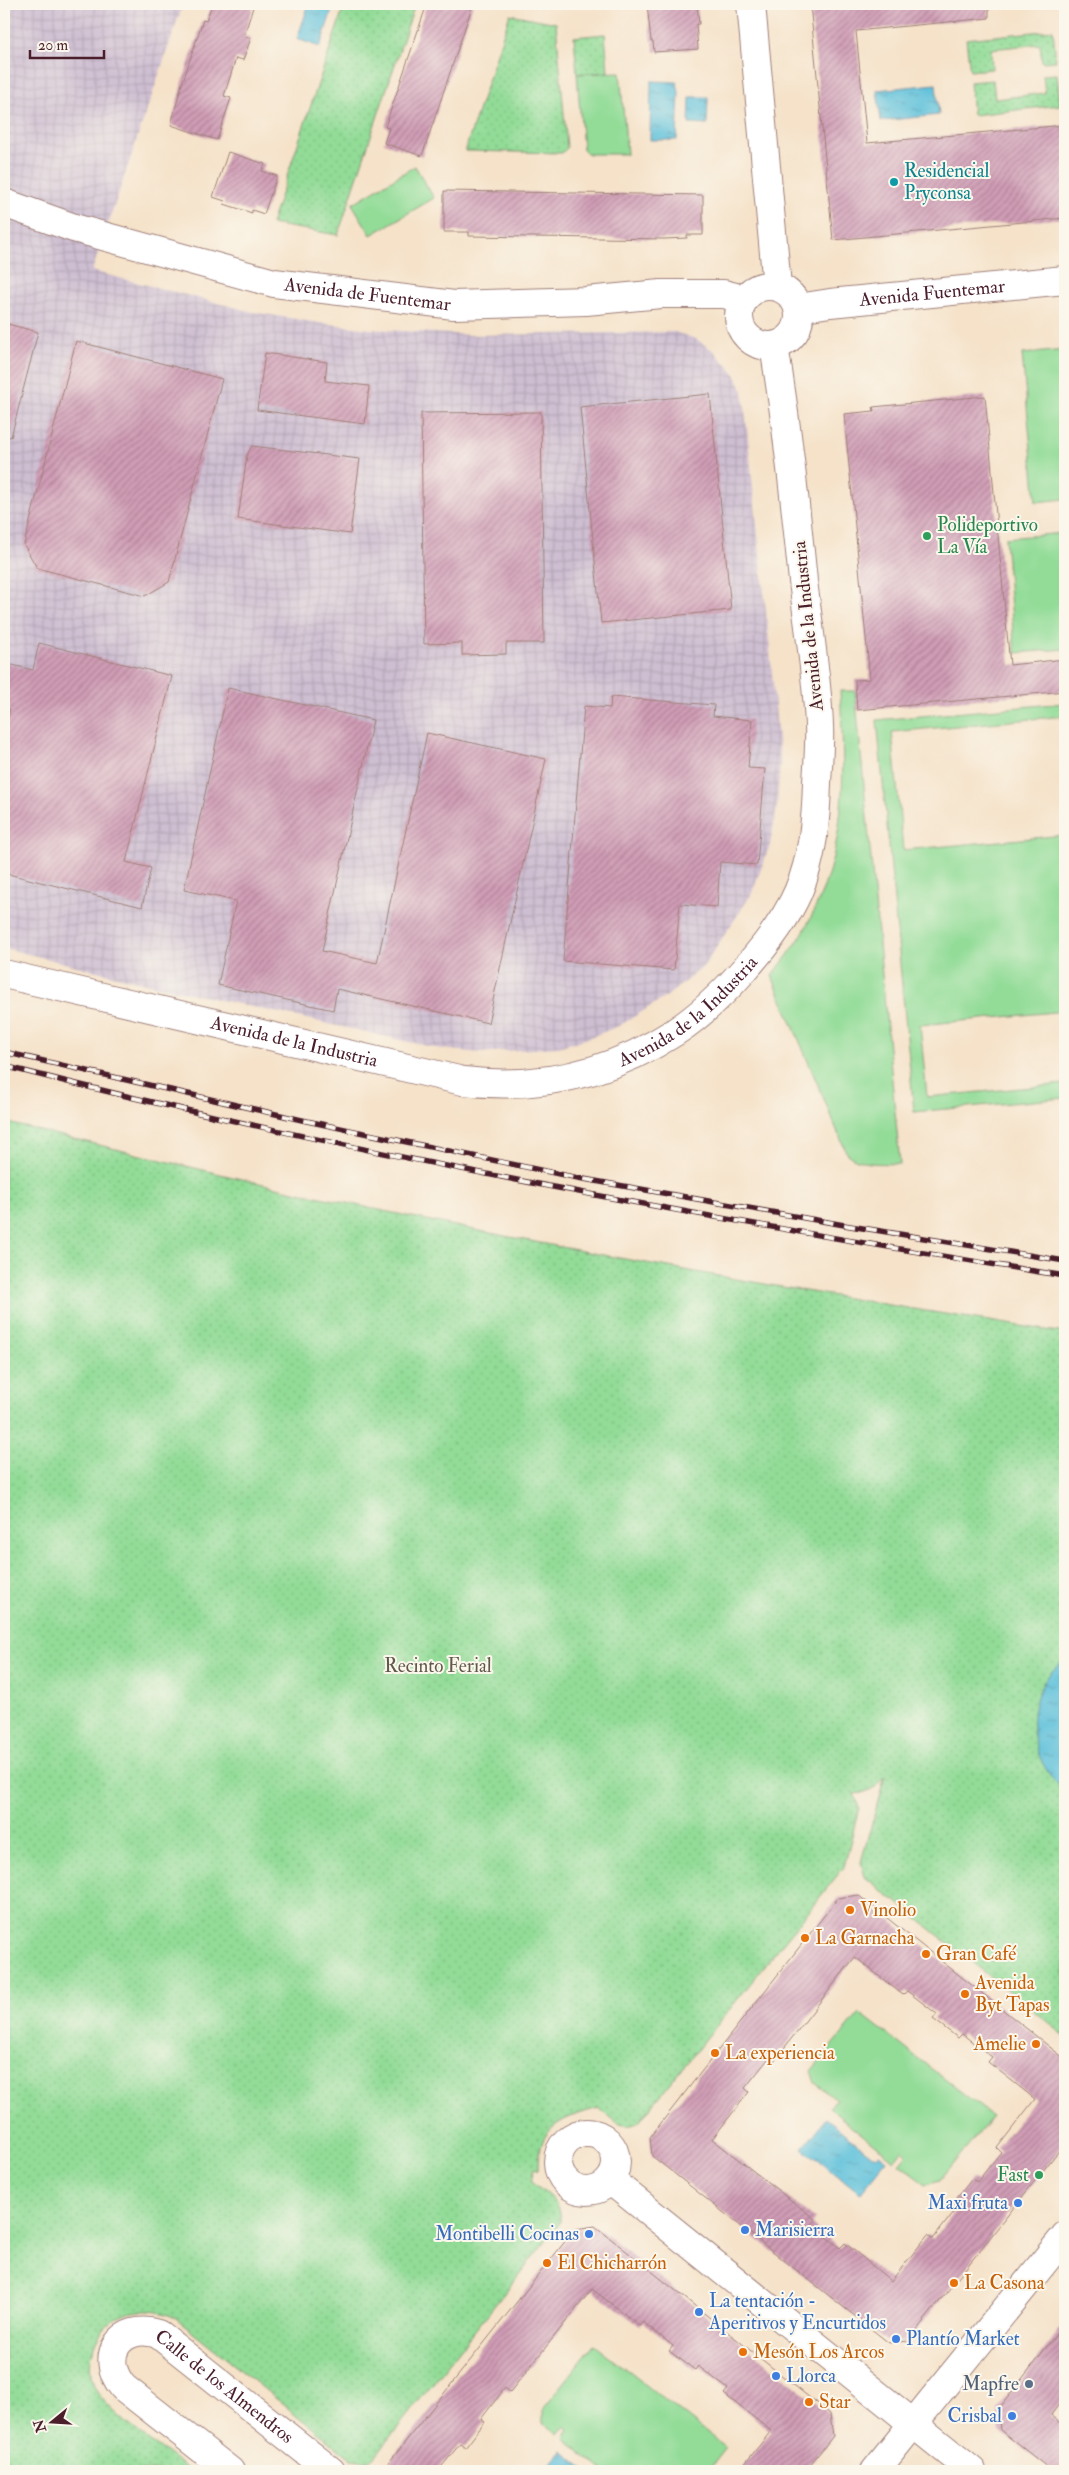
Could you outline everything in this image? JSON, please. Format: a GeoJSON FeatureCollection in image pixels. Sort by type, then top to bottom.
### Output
{"type":"FeatureCollection","features":[{"type":"Feature","properties":{"kind":"street"},"geometry":{"type":"LineString","coordinates":[[751,4],[777,286]]}},
{"type":"Feature","properties":{"kind":"street","name":"Avenida de Fuentemar"},"geometry":{"type":"LineString","coordinates":[[4,203],[74,228],[274,284],[454,305],[586,301],[661,294],[724,294],[743,298]]}},
{"type":"Feature","properties":{"kind":"street","name":"Avenida Fuentemar"},"geometry":{"type":"LineString","coordinates":[[798,308],[830,303],[1065,280]]}},
{"type":"Feature","properties":{"kind":"street"},"geometry":{"type":"LineString","coordinates":[[777,286],[792,295],[798,308],[797,328],[783,343],[774,346],[764,346],[754,343],[740,328],[739,308],[743,298],[758,287],[777,286]]}},
{"type":"Feature","properties":{"kind":"street","name":"Avenida de la Industria"},"geometry":{"type":"LineString","coordinates":[[4,974],[463,1081],[498,1085],[538,1083],[578,1076],[624,1060],[656,1044],[691,1022],[720,997],[775,930],[798,892],[815,834],[819,726],[785,413],[774,346]]}},
{"type":"Feature","properties":{"kind":"street"},"geometry":{"type":"LineString","coordinates":[[610,2180],[972,2471]]}},
{"type":"Feature","properties":{"kind":"street"},"geometry":{"type":"LineString","coordinates":[[874,2471],[1065,2236]]}},
{"type":"Feature","properties":{"kind":"street","name":"Calle de los Almendros"},"geometry":{"type":"LineString","coordinates":[[230,2471],[123,2387],[117,2380],[112,2371],[112,2356],[122,2339],[139,2330],[158,2334],[331,2471]]}},
{"type":"Feature","properties":{"kind":"shaded area"},"geometry":{"type":"Polygon","coordinates":[[[4,4],[183,4],[92,271],[253,312],[370,329],[470,335],[675,332],[696,339],[714,351],[735,374],[743,391],[769,640],[780,761],[777,806],[770,845],[751,895],[703,967],[667,996],[619,1026],[588,1038],[558,1047],[480,1053],[441,1049],[149,984],[4,948],[4,4]]]}},
{"type":"Feature","properties":{"kind":"green space"},"geometry":{"type":"Polygon","coordinates":[[[345,4],[415,4],[338,235],[271,224],[345,4]]]}},
{"type":"Feature","properties":{"kind":"green space"},"geometry":{"type":"Polygon","coordinates":[[[510,14],[556,23],[567,148],[562,153],[465,151],[510,14]]]}},
{"type":"Feature","properties":{"kind":"green space"},"geometry":{"type":"Polygon","coordinates":[[[1053,30],[1056,61],[1042,62],[1040,44],[991,49],[992,69],[970,71],[966,39],[1053,30]]]}},
{"type":"Feature","properties":{"kind":"green space"},"geometry":{"type":"Polygon","coordinates":[[[605,34],[608,72],[577,74],[574,37],[605,34]]]}},
{"type":"Feature","properties":{"kind":"green space"},"geometry":{"type":"Polygon","coordinates":[[[620,72],[627,154],[588,154],[583,149],[577,74],[620,72]]]}},
{"type":"Feature","properties":{"kind":"green space"},"geometry":{"type":"Polygon","coordinates":[[[1057,74],[1060,105],[973,115],[970,82],[993,80],[995,99],[1045,93],[1043,75],[1057,74]]]}},
{"type":"Feature","properties":{"kind":"green space"},"geometry":{"type":"Polygon","coordinates":[[[415,166],[434,198],[371,235],[352,204],[415,166]]]}},
{"type":"Feature","properties":{"kind":"green space"},"geometry":{"type":"Polygon","coordinates":[[[1065,350],[1065,499],[1036,502],[1022,354],[1065,350]]]}},
{"type":"Feature","properties":{"kind":"green space"},"geometry":{"type":"Polygon","coordinates":[[[1065,533],[1065,649],[1015,653],[1005,538],[1065,533]]]}},
{"type":"Feature","properties":{"kind":"green space"},"geometry":{"type":"Polygon","coordinates":[[[840,691],[855,691],[900,1164],[865,1162],[847,1154],[772,976],[794,947],[819,900],[836,842],[840,813],[843,754],[840,691]]]}},
{"type":"Feature","properties":{"kind":"green space"},"geometry":{"type":"Polygon","coordinates":[[[1065,703],[1065,716],[892,732],[903,850],[1065,835],[1065,1011],[920,1025],[927,1097],[1065,1084],[1065,1098],[914,1112],[877,720],[1065,703]]]}},
{"type":"Feature","properties":{"kind":"green space","name":"Recinto Ferial"},"geometry":{"type":"Polygon","coordinates":[[[4,1122],[277,1187],[502,1236],[690,1271],[1065,1333],[1065,2036],[865,1877],[861,1862],[885,1776],[872,1789],[854,1794],[859,1808],[844,1867],[639,2122],[633,2125],[622,2125],[599,2108],[563,2120],[547,2134],[539,2155],[538,2170],[534,2168],[531,2182],[557,2205],[560,2217],[559,2224],[376,2455],[368,2461],[351,2459],[176,2318],[150,2311],[124,2315],[113,2320],[104,2329],[97,2340],[92,2354],[91,2373],[93,2382],[104,2401],[114,2412],[190,2471],[4,2471],[4,1122]]]}},
{"type":"Feature","properties":{"kind":"green space"},"geometry":{"type":"Polygon","coordinates":[[[860,2013],[992,2116],[940,2180],[926,2184],[899,2164],[907,2154],[902,2150],[894,2160],[829,2108],[836,2099],[815,2083],[811,2071],[860,2013]]]}},
{"type":"Feature","properties":{"kind":"green space"},"geometry":{"type":"Polygon","coordinates":[[[594,2344],[726,2448],[708,2471],[604,2471],[564,2439],[569,2429],[565,2426],[558,2435],[543,2423],[543,2408],[594,2344]]]}},
{"type":"Feature","properties":{"kind":"water"},"geometry":{"type":"Polygon","coordinates":[[[309,4],[334,4],[320,47],[297,39],[309,4]]]}},
{"type":"Feature","properties":{"kind":"water"},"geometry":{"type":"Polygon","coordinates":[[[651,81],[677,82],[679,93],[677,140],[650,140],[651,81]]]}},
{"type":"Feature","properties":{"kind":"water"},"geometry":{"type":"Polygon","coordinates":[[[936,84],[939,115],[881,121],[877,90],[936,84]]]}},
{"type":"Feature","properties":{"kind":"water"},"geometry":{"type":"Polygon","coordinates":[[[690,97],[708,97],[707,125],[689,124],[690,97]]]}},
{"type":"Feature","properties":{"kind":"water"},"geometry":{"type":"Polygon","coordinates":[[[1065,1660],[1065,1791],[1052,1777],[1042,1761],[1035,1743],[1033,1725],[1034,1707],[1040,1689],[1050,1673],[1065,1660]]]}},
{"type":"Feature","properties":{"kind":"water"},"geometry":{"type":"Polygon","coordinates":[[[826,2119],[875,2157],[879,2154],[887,2160],[860,2193],[803,2148],[826,2119]]]}},
{"type":"Feature","properties":{"kind":"water"},"geometry":{"type":"Polygon","coordinates":[[[562,2451],[587,2471],[545,2471],[562,2451]]]}},
{"type":"Feature","properties":{"kind":"building"},"geometry":{"type":"Polygon","coordinates":[[[212,4],[254,4],[244,36],[251,38],[243,60],[236,58],[224,96],[231,98],[217,140],[171,125],[181,87],[203,20],[206,21],[212,4]]]}},
{"type":"Feature","properties":{"kind":"building"},"geometry":{"type":"Polygon","coordinates":[[[427,4],[473,4],[422,156],[384,143],[389,128],[385,127],[427,4]]]}},
{"type":"Feature","properties":{"kind":"building"},"geometry":{"type":"Polygon","coordinates":[[[647,4],[697,4],[699,24],[696,24],[698,49],[654,52],[647,4]]]}},
{"type":"Feature","properties":{"kind":"building"},"geometry":{"type":"Polygon","coordinates":[[[810,4],[989,4],[989,18],[856,31],[867,143],[1065,125],[1065,218],[833,240],[810,4]]]}},
{"type":"Feature","properties":{"kind":"building"},"geometry":{"type":"Polygon","coordinates":[[[228,152],[265,164],[262,171],[277,176],[264,214],[252,210],[252,213],[224,204],[225,201],[213,197],[228,152]]]}},
{"type":"Feature","properties":{"kind":"building"},"geometry":{"type":"Polygon","coordinates":[[[444,191],[703,195],[703,235],[687,235],[687,238],[664,239],[469,236],[469,232],[444,232],[444,191]]]}},
{"type":"Feature","properties":{"kind":"building"},"geometry":{"type":"Polygon","coordinates":[[[4,323],[38,332],[11,437],[4,436],[4,323]]]}},
{"type":"Feature","properties":{"kind":"building"},"geometry":{"type":"Polygon","coordinates":[[[76,341],[222,379],[169,582],[145,596],[37,568],[24,545],[76,341]]]}},
{"type":"Feature","properties":{"kind":"building"},"geometry":{"type":"Polygon","coordinates":[[[265,353],[327,362],[325,381],[369,386],[365,424],[257,410],[265,353]]]}},
{"type":"Feature","properties":{"kind":"building"},"geometry":{"type":"Polygon","coordinates":[[[710,394],[731,610],[601,623],[580,407],[710,394]]]}},
{"type":"Feature","properties":{"kind":"building","name":"Polideportivo La Vía"},"geometry":{"type":"Polygon","coordinates":[[[985,396],[1010,665],[1065,659],[1065,691],[857,710],[855,680],[870,679],[844,414],[874,411],[873,407],[985,396]]]}},
{"type":"Feature","properties":{"kind":"building"},"geometry":{"type":"Polygon","coordinates":[[[541,412],[544,643],[506,643],[506,654],[462,655],[462,643],[424,644],[421,413],[541,412]]]}},
{"type":"Feature","properties":{"kind":"building"},"geometry":{"type":"Polygon","coordinates":[[[252,446],[360,459],[350,534],[238,519],[247,455],[252,446]]]}},
{"type":"Feature","properties":{"kind":"building"},"geometry":{"type":"Polygon","coordinates":[[[39,643],[172,676],[126,862],[151,868],[142,907],[4,873],[4,736],[10,709],[4,708],[4,663],[33,670],[39,643]]]}},
{"type":"Feature","properties":{"kind":"building"},"geometry":{"type":"Polygon","coordinates":[[[228,688],[373,720],[322,951],[377,963],[427,733],[546,759],[488,1023],[337,989],[333,1010],[218,985],[236,901],[184,890],[228,688]]]}},
{"type":"Feature","properties":{"kind":"building"},"geometry":{"type":"Polygon","coordinates":[[[611,697],[714,705],[713,716],[752,720],[748,768],[765,769],[757,865],[720,862],[717,907],[680,904],[674,970],[563,961],[584,706],[610,708],[611,697]]]}},
{"type":"Feature","properties":{"kind":"building"},"geometry":{"type":"Polygon","coordinates":[[[858,1895],[1065,2059],[1065,2143],[908,2341],[889,2343],[652,2156],[650,2137],[838,1898],[858,1895]],[[855,1957],[774,2061],[769,2058],[745,2088],[749,2092],[712,2139],[815,2219],[811,2225],[840,2248],[845,2243],[891,2281],[928,2235],[933,2239],[957,2208],[952,2204],[972,2179],[977,2182],[1001,2152],[997,2148],[1035,2099],[988,2062],[992,2057],[962,2034],[958,2038],[933,2019],[937,2014],[907,1991],[903,1995],[855,1957]]]}},
{"type":"Feature","properties":{"kind":"building"},"geometry":{"type":"Polygon","coordinates":[[[595,2226],[830,2414],[833,2436],[805,2471],[739,2471],[771,2431],[724,2394],[728,2389],[698,2366],[695,2370],[669,2351],[673,2346],[643,2322],[640,2326],[592,2289],[510,2392],[505,2388],[481,2419],[485,2422],[465,2448],[460,2444],[438,2471],[382,2471],[575,2229],[595,2226]]]}},
{"type":"Feature","properties":{"kind":"building"},"geometry":{"type":"Polygon","coordinates":[[[1065,2323],[1065,2396],[1051,2415],[1065,2426],[1065,2471],[1052,2471],[1000,2430],[998,2410],[1065,2323]]]}},
{"type":"Feature","properties":{"kind":"railway"},"geometry":{"type":"LineString","coordinates":[[4,1052],[302,1120],[578,1178],[850,1226],[1065,1261]]}},
{"type":"Feature","properties":{"kind":"railway"},"geometry":{"type":"LineString","coordinates":[[4,1066],[135,1098],[400,1157],[798,1232],[1065,1276]]}},
{"type":"Feature","properties":{"kind":"place","name":"Residencial Pryconsa"},"geometry":{"type":"Point","coordinates":[894,182]}},
{"type":"Feature","properties":{"kind":"place","name":"Polideportivo La Vía"},"geometry":{"type":"Point","coordinates":[927,536]}},
{"type":"Feature","properties":{"kind":"place","name":"Vinolio"},"geometry":{"type":"Point","coordinates":[850,1910]}},
{"type":"Feature","properties":{"kind":"place","name":"La Garnacha"},"geometry":{"type":"Point","coordinates":[805,1938]}},
{"type":"Feature","properties":{"kind":"place","name":"Gran Café"},"geometry":{"type":"Point","coordinates":[926,1954]}},
{"type":"Feature","properties":{"kind":"place","name":"Avenida Byt Tapas"},"geometry":{"type":"Point","coordinates":[965,1994]}},
{"type":"Feature","properties":{"kind":"place","name":"Amelie"},"geometry":{"type":"Point","coordinates":[1036,2044]}},
{"type":"Feature","properties":{"kind":"place","name":"La experiencia"},"geometry":{"type":"Point","coordinates":[715,2053]}},
{"type":"Feature","properties":{"kind":"place","name":"Fast"},"geometry":{"type":"Point","coordinates":[1039,2175]}},
{"type":"Feature","properties":{"kind":"place","name":"Maxi fruta"},"geometry":{"type":"Point","coordinates":[1018,2203]}},
{"type":"Feature","properties":{"kind":"place","name":"Marisierra"},"geometry":{"type":"Point","coordinates":[745,2230]}},
{"type":"Feature","properties":{"kind":"place","name":"Montibelli Cocinas"},"geometry":{"type":"Point","coordinates":[589,2234]}},
{"type":"Feature","properties":{"kind":"place","name":"El Chicharrón"},"geometry":{"type":"Point","coordinates":[547,2263]}},
{"type":"Feature","properties":{"kind":"place","name":"La Casona"},"geometry":{"type":"Point","coordinates":[954,2283]}},
{"type":"Feature","properties":{"kind":"place","name":"La tentación - Aperitivos y Encurtidos"},"geometry":{"type":"Point","coordinates":[699,2312]}},
{"type":"Feature","properties":{"kind":"place","name":"Plantío Market"},"geometry":{"type":"Point","coordinates":[896,2339]}},
{"type":"Feature","properties":{"kind":"place","name":"Mesón Los Arcos"},"geometry":{"type":"Point","coordinates":[743,2352]}},
{"type":"Feature","properties":{"kind":"place","name":"Llorca"},"geometry":{"type":"Point","coordinates":[776,2376]}},
{"type":"Feature","properties":{"kind":"place","name":"Mapfre"},"geometry":{"type":"Point","coordinates":[1029,2384]}},
{"type":"Feature","properties":{"kind":"place","name":"Star"},"geometry":{"type":"Point","coordinates":[809,2402]}},
{"type":"Feature","properties":{"kind":"place","name":"Crisbal"},"geometry":{"type":"Point","coordinates":[1012,2416]}}]}
